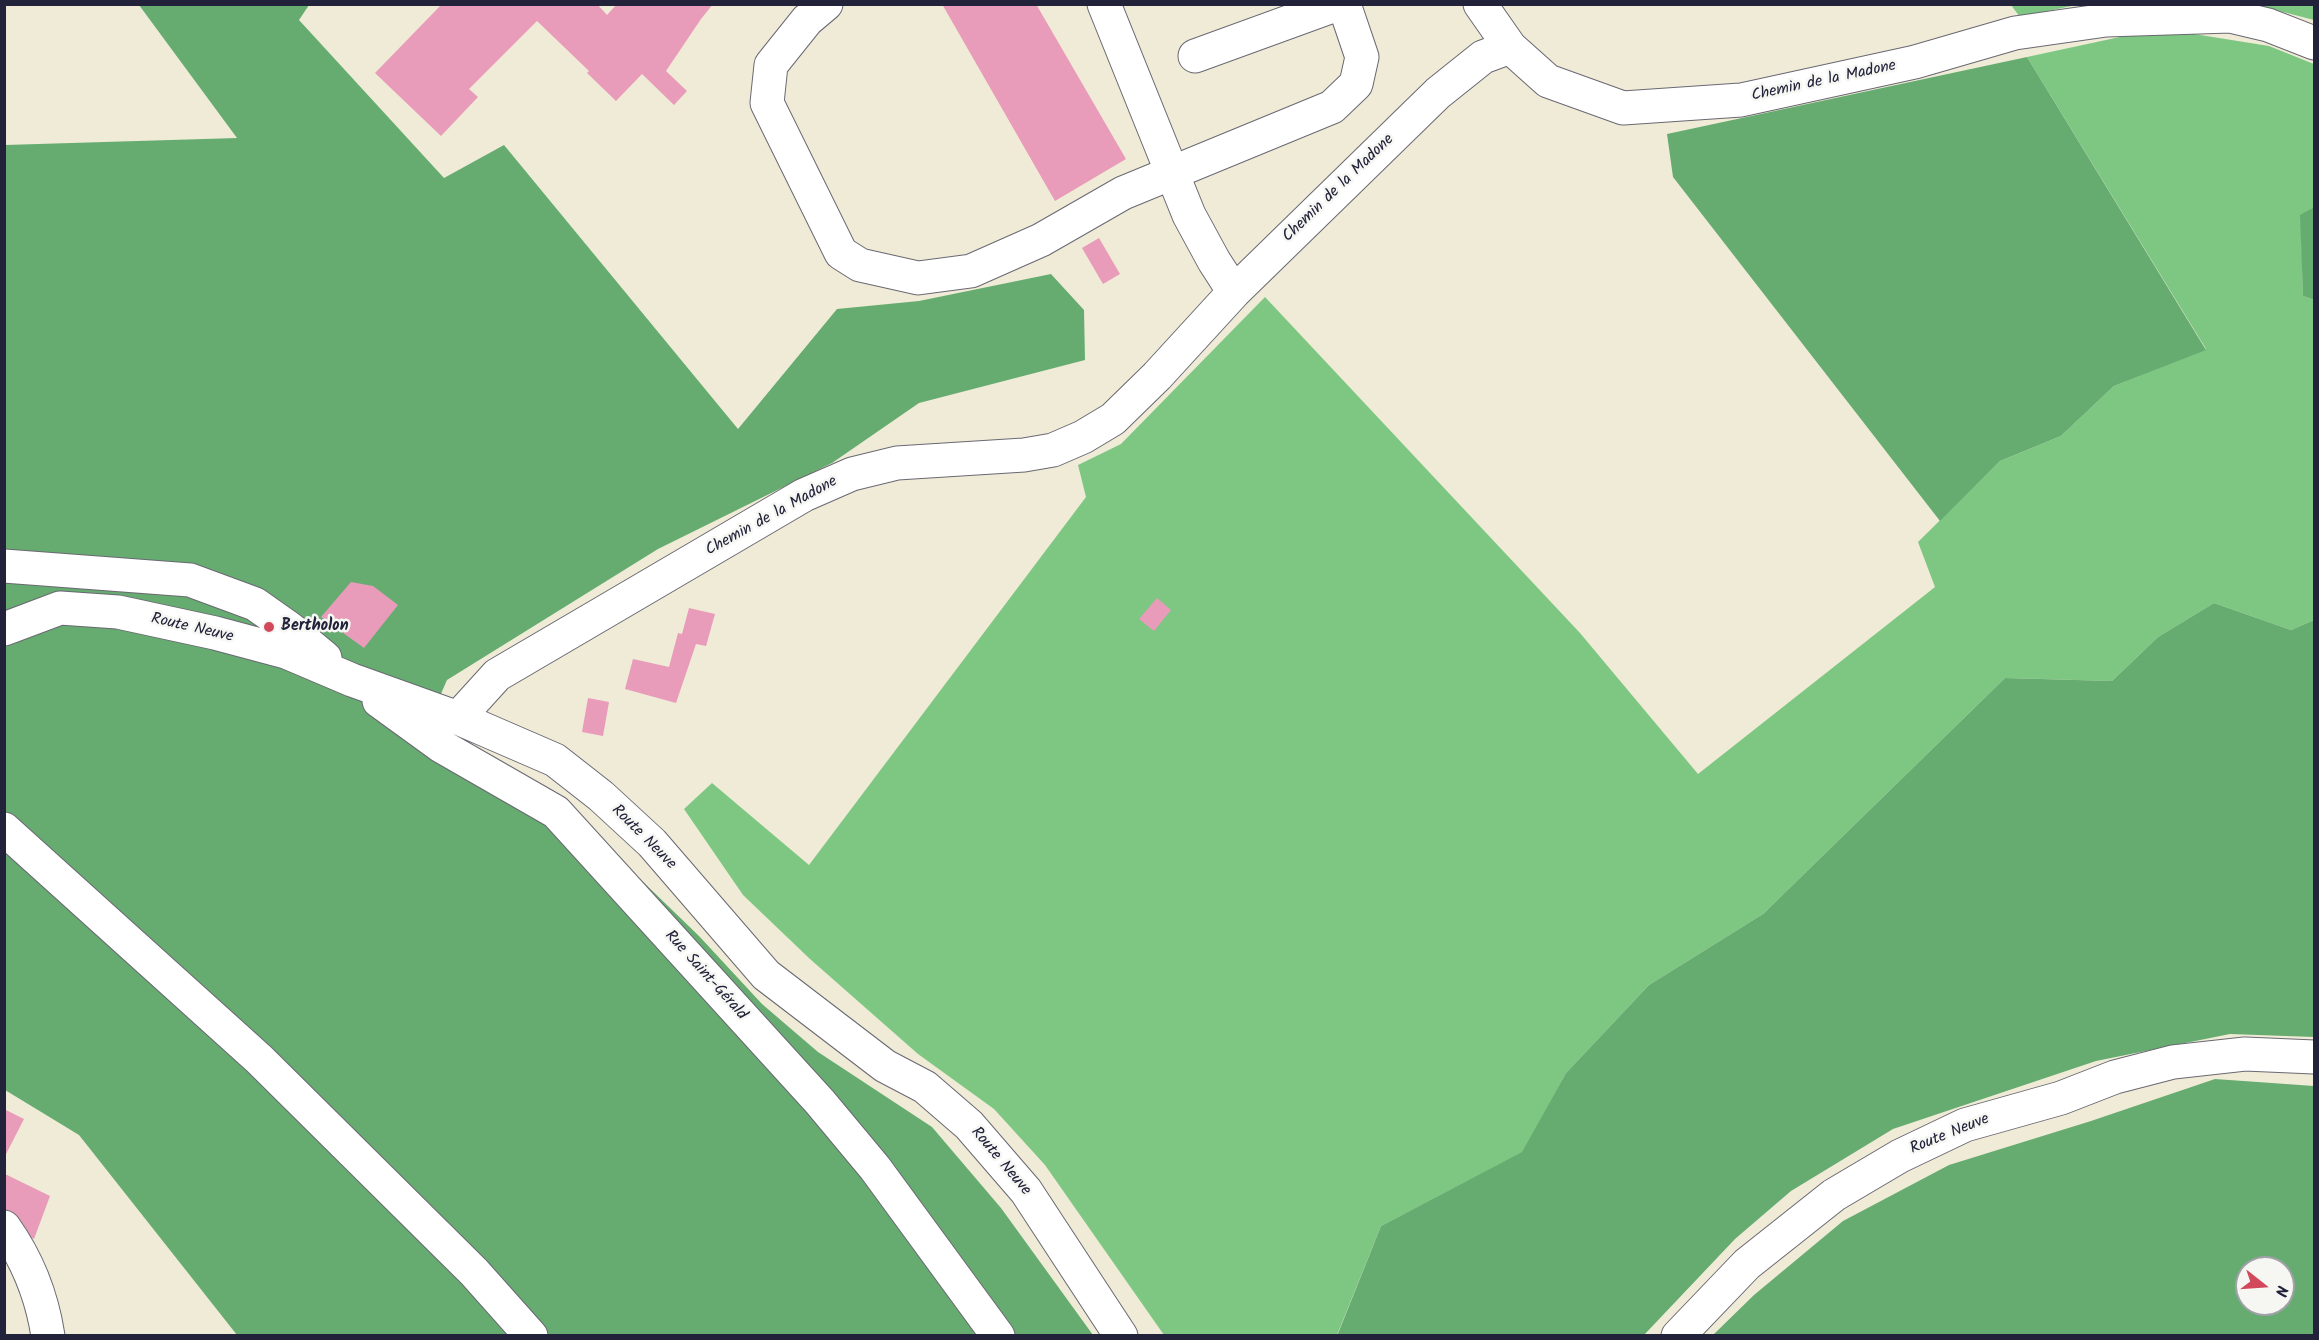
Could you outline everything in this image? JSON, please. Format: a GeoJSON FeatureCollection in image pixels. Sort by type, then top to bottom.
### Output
{"type":"FeatureCollection","features":[{"type":"Feature","properties":{"kind":"street"},"geometry":{"type":"LineString","coordinates":[[826,4],[807,20],[771,65],[767,103],[841,253],[860,265],[918,278],[971,271],[1041,240],[1123,192],[1332,107],[1356,84],[1362,57],[1344,4]]}},
{"type":"Feature","properties":{"kind":"street"},"geometry":{"type":"LineString","coordinates":[[1104,4],[1189,215],[1234,292]]}},
{"type":"Feature","properties":{"kind":"street"},"geometry":{"type":"LineString","coordinates":[[1195,56],[1338,4]]}},
{"type":"Feature","properties":{"kind":"street"},"geometry":{"type":"LineString","coordinates":[[1480,4],[1510,47]]}},
{"type":"Feature","properties":{"kind":"street","name":"Chemin de la Madone"},"geometry":{"type":"LineString","coordinates":[[458,718],[497,675],[804,495],[852,474],[897,464],[1024,455],[1053,450],[1083,437],[1113,419],[1157,376],[1234,292],[1438,93],[1483,57],[1510,47],[1548,81],[1623,108],[1741,100],[1915,62],[2015,33],[2106,20],[2230,16],[2268,25],[2314,43]]}},
{"type":"Feature","properties":{"kind":"street"},"geometry":{"type":"LineString","coordinates":[[4,566],[190,580],[220,589],[255,604],[289,627],[352,680]]}},
{"type":"Feature","properties":{"kind":"street","name":"Route Neuve"},"geometry":{"type":"LineString","coordinates":[[4,629],[60,608],[118,612],[215,633],[286,652],[352,680],[458,718],[555,760],[601,796],[652,843],[766,975],[885,1066],[925,1087],[969,1125],[1026,1191],[1121,1335]]}},
{"type":"Feature","properties":{"kind":"street","name":"Rue Saint-Gérald"},"geometry":{"type":"LineString","coordinates":[[352,680],[441,746],[556,812],[820,1102],[875,1168],[998,1335]]}},
{"type":"Feature","properties":{"kind":"street"},"geometry":{"type":"LineString","coordinates":[[4,829],[259,1059],[474,1272],[531,1335]]}},
{"type":"Feature","properties":{"kind":"street","name":"Route Neuve"},"geometry":{"type":"LineString","coordinates":[[1678,1335],[1747,1264],[1834,1195],[1900,1156],[1965,1125],[2061,1098],[2115,1077],[2174,1062],[2245,1053],[2314,1057]]}},
{"type":"Feature","properties":{"kind":"street"},"geometry":{"type":"LineString","coordinates":[[4,1227],[13,1239],[32,1276],[45,1316],[48,1335]]}},
{"type":"Feature","properties":{"kind":"green space"},"geometry":{"type":"Polygon","coordinates":[[[139,5],[309,5],[299,20],[444,178],[504,145],[738,429],[837,309],[919,301],[1051,274],[1084,310],[1085,360],[919,403],[832,463],[658,549],[447,680],[419,744],[608,848],[699,936],[762,1004],[818,1052],[932,1127],[1001,1208],[1093,1335],[237,1335],[79,1135],[5,1090],[5,145],[237,138],[139,5]]]}},
{"type":"Feature","properties":{"kind":"green space"},"geometry":{"type":"Polygon","coordinates":[[[2011,5],[2076,5],[2020,17],[2011,5]]]}},
{"type":"Feature","properties":{"kind":"green space"},"geometry":{"type":"Polygon","coordinates":[[[2256,5],[2314,5],[2314,20],[2256,5]]]}},
{"type":"Feature","properties":{"kind":"green space"},"geometry":{"type":"Polygon","coordinates":[[[2194,34],[2269,46],[2314,64],[2314,207],[2301,215],[2303,296],[2314,300],[2314,620],[2291,630],[2214,603],[2158,637],[2112,681],[2005,678],[1763,914],[1649,985],[1566,1073],[1523,1152],[1381,1226],[1337,1335],[1164,1335],[1045,1165],[994,1109],[918,1054],[810,959],[743,895],[684,809],[712,783],[809,865],[1086,497],[1078,465],[1121,444],[1265,297],[1580,633],[1698,774],[1935,587],[1918,542],[2000,461],[2061,436],[2114,386],[2206,349],[2027,57],[2129,35],[2194,34]]]}},
{"type":"Feature","properties":{"kind":"green space"},"geometry":{"type":"Polygon","coordinates":[[[2027,57],[2206,350],[2114,386],[2061,436],[2000,461],[1940,521],[1673,177],[1667,134],[2027,57]]]}},
{"type":"Feature","properties":{"kind":"green space"},"geometry":{"type":"Polygon","coordinates":[[[2314,207],[2314,300],[2303,296],[2300,215],[2314,207]]]}},
{"type":"Feature","properties":{"kind":"green space"},"geometry":{"type":"Polygon","coordinates":[[[2214,603],[2291,630],[2314,620],[2314,1037],[2230,1034],[2096,1061],[1893,1129],[1791,1191],[1735,1239],[1644,1335],[1337,1336],[1381,1226],[1522,1152],[1566,1073],[1649,985],[1763,914],[2005,678],[2112,681],[2158,637],[2214,603]]]}},
{"type":"Feature","properties":{"kind":"green space"},"geometry":{"type":"Polygon","coordinates":[[[2215,1079],[2314,1086],[2314,1335],[1713,1335],[1754,1295],[1843,1221],[1949,1165],[2091,1121],[2215,1079]]]}},
{"type":"Feature","properties":{"kind":"building"},"geometry":{"type":"Polygon","coordinates":[[[442,4],[597,4],[607,15],[617,4],[713,4],[666,71],[687,91],[674,105],[642,74],[616,101],[587,73],[589,71],[537,21],[469,89],[478,97],[441,136],[375,73],[442,4]]]}},
{"type":"Feature","properties":{"kind":"building"},"geometry":{"type":"Polygon","coordinates":[[[942,4],[1036,4],[1126,159],[1055,201],[942,4]]]}},
{"type":"Feature","properties":{"kind":"building"},"geometry":{"type":"Polygon","coordinates":[[[1099,238],[1120,274],[1103,284],[1082,248],[1099,238]]]}},
{"type":"Feature","properties":{"kind":"building"},"geometry":{"type":"Polygon","coordinates":[[[351,582],[373,586],[398,605],[364,648],[321,617],[351,582]]]}},
{"type":"Feature","properties":{"kind":"building"},"geometry":{"type":"Polygon","coordinates":[[[1157,598],[1171,610],[1154,631],[1139,619],[1157,598]]]}},
{"type":"Feature","properties":{"kind":"building"},"geometry":{"type":"Polygon","coordinates":[[[689,608],[715,614],[706,646],[696,644],[676,703],[625,689],[633,659],[669,667],[678,633],[682,634],[689,608]]]}},
{"type":"Feature","properties":{"kind":"building"},"geometry":{"type":"Polygon","coordinates":[[[588,698],[609,702],[603,736],[582,732],[588,698]]]}},
{"type":"Feature","properties":{"kind":"building"},"geometry":{"type":"Polygon","coordinates":[[[4,1109],[24,1119],[4,1158],[4,1109]]]}},
{"type":"Feature","properties":{"kind":"building"},"geometry":{"type":"Polygon","coordinates":[[[5,1174],[50,1196],[34,1239],[18,1232],[4,1218],[5,1174]]]}},
{"type":"Feature","properties":{"kind":"place","name":"Bertholon"},"geometry":{"type":"Point","coordinates":[269,627]}}]}
